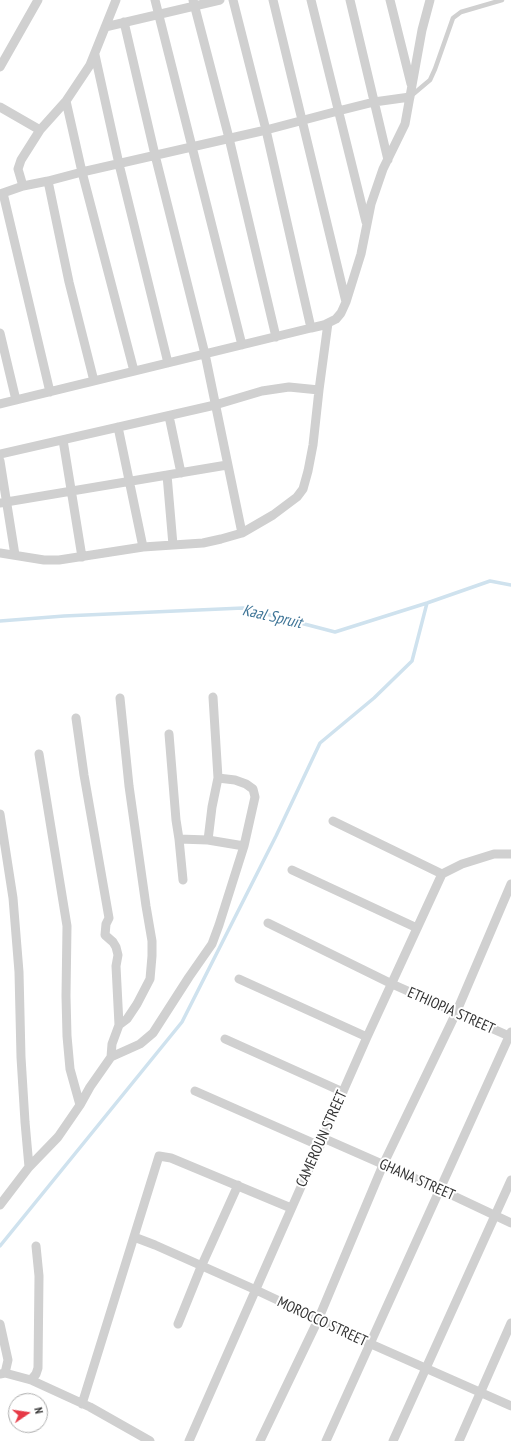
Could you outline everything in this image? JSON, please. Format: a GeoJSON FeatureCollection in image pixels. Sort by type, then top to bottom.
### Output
{"type":"FeatureCollection","features":[{"type":"Feature","properties":{"kind":"street"},"geometry":{"type":"LineString","coordinates":[[0,67],[38,0]]}},
{"type":"Feature","properties":{"kind":"street"},"geometry":{"type":"LineString","coordinates":[[23,186],[19,173],[19,164],[40,130],[66,101],[90,64],[95,55],[116,0]]}},
{"type":"Feature","properties":{"kind":"street"},"geometry":{"type":"LineString","coordinates":[[155,0],[242,345]]}},
{"type":"Feature","properties":{"kind":"street"},"geometry":{"type":"LineString","coordinates":[[105,27],[158,14],[194,3],[220,0]]}},
{"type":"Feature","properties":{"kind":"street"},"geometry":{"type":"LineString","coordinates":[[233,0],[266,130],[311,328]]}},
{"type":"Feature","properties":{"kind":"street"},"geometry":{"type":"LineString","coordinates":[[273,0],[346,302]]}},
{"type":"Feature","properties":{"kind":"street"},"geometry":{"type":"LineString","coordinates":[[311,0],[367,226]]}},
{"type":"Feature","properties":{"kind":"street"},"geometry":{"type":"LineString","coordinates":[[350,0],[388,160]]}},
{"type":"Feature","properties":{"kind":"street"},"geometry":{"type":"LineString","coordinates":[[390,0],[412,87]]}},
{"type":"Feature","properties":{"kind":"street"},"geometry":{"type":"LineString","coordinates":[[0,404],[311,328],[328,323],[338,316],[346,302],[361,254],[370,204],[383,169],[405,124],[422,30],[430,1]]}},
{"type":"Feature","properties":{"kind":"street"},"geometry":{"type":"LineString","coordinates":[[194,3],[229,138],[276,337]]}},
{"type":"Feature","properties":{"kind":"street"},"geometry":{"type":"LineString","coordinates":[[124,22],[205,354],[242,533]]}},
{"type":"Feature","properties":{"kind":"street"},"geometry":{"type":"LineString","coordinates":[[95,55],[119,164],[168,363]]}},
{"type":"Feature","properties":{"kind":"street"},"geometry":{"type":"LineString","coordinates":[[50,392],[1,194],[23,186],[266,130],[374,102],[410,97]]}},
{"type":"Feature","properties":{"kind":"street"},"geometry":{"type":"LineString","coordinates":[[66,101],[82,172],[134,371]]}},
{"type":"Feature","properties":{"kind":"street"},"geometry":{"type":"LineString","coordinates":[[0,107],[40,130]]}},
{"type":"Feature","properties":{"kind":"street"},"geometry":{"type":"LineString","coordinates":[[48,181],[69,282],[94,381]]}},
{"type":"Feature","properties":{"kind":"street"},"geometry":{"type":"LineString","coordinates":[[0,553],[44,560],[59,560],[143,548],[203,543],[242,533],[274,515],[297,497],[303,489],[313,445],[328,323]]}},
{"type":"Feature","properties":{"kind":"street"},"geometry":{"type":"LineString","coordinates":[[0,333],[16,400]]}},
{"type":"Feature","properties":{"kind":"street"},"geometry":{"type":"LineString","coordinates":[[0,454],[215,405],[262,391],[289,387],[319,390]]}},
{"type":"Feature","properties":{"kind":"street"},"geometry":{"type":"LineString","coordinates":[[169,416],[181,473]]}},
{"type":"Feature","properties":{"kind":"street"},"geometry":{"type":"LineString","coordinates":[[118,427],[143,548]]}},
{"type":"Feature","properties":{"kind":"street"},"geometry":{"type":"LineString","coordinates":[[63,440],[82,557]]}},
{"type":"Feature","properties":{"kind":"street"},"geometry":{"type":"LineString","coordinates":[[0,461],[3,502],[15,555]]}},
{"type":"Feature","properties":{"kind":"street"},"geometry":{"type":"LineString","coordinates":[[3,502],[227,465]]}},
{"type":"Feature","properties":{"kind":"street"},"geometry":{"type":"LineString","coordinates":[[167,475],[173,545]]}},
{"type":"Feature","properties":{"kind":"street"},"geometry":{"type":"LineString","coordinates":[[208,840],[218,778],[214,697]]}},
{"type":"Feature","properties":{"kind":"street"},"geometry":{"type":"LineString","coordinates":[[119,1025],[127,1019],[150,979],[152,956],[152,941],[129,786],[120,698]]}},
{"type":"Feature","properties":{"kind":"street"},"geometry":{"type":"LineString","coordinates":[[0,1205],[29,1167],[58,1137],[80,1105],[90,1087],[111,1057],[112,1044],[119,1025],[116,966],[118,955],[113,942],[106,935],[106,924],[109,918],[84,775],[76,718]]}},
{"type":"Feature","properties":{"kind":"street"},"geometry":{"type":"LineString","coordinates":[[169,734],[176,820],[183,880]]}},
{"type":"Feature","properties":{"kind":"street"},"geometry":{"type":"LineString","coordinates":[[39,754],[67,926],[67,1036],[70,1069],[80,1105]]}},
{"type":"Feature","properties":{"kind":"street"},"geometry":{"type":"LineString","coordinates":[[111,1057],[140,1044],[153,1033],[212,944],[244,846],[255,797],[253,789],[241,782],[218,778]]}},
{"type":"Feature","properties":{"kind":"street"},"geometry":{"type":"LineString","coordinates":[[0,814],[13,898],[19,972],[24,1108],[29,1167]]}},
{"type":"Feature","properties":{"kind":"street"},"geometry":{"type":"LineString","coordinates":[[333,821],[442,874],[462,864],[494,854],[511,854]]}},
{"type":"Feature","properties":{"kind":"street"},"geometry":{"type":"LineString","coordinates":[[179,839],[208,840],[244,846]]}},
{"type":"Feature","properties":{"kind":"street"},"geometry":{"type":"LineString","coordinates":[[292,870],[417,928]]}},
{"type":"Feature","properties":{"kind":"street","name":"CAMEROUN STREET"},"geometry":{"type":"LineString","coordinates":[[189,1441],[367,1037],[442,874]]}},
{"type":"Feature","properties":{"kind":"street"},"geometry":{"type":"LineString","coordinates":[[260,1441],[318,1320],[383,1164],[456,1013],[511,884]]}},
{"type":"Feature","properties":{"kind":"street","name":"ETHIOPIA STREET"},"geometry":{"type":"LineString","coordinates":[[268,923],[392,984],[456,1013],[510,1035]]}},
{"type":"Feature","properties":{"kind":"street"},"geometry":{"type":"LineString","coordinates":[[239,979],[367,1037]]}},
{"type":"Feature","properties":{"kind":"street"},"geometry":{"type":"LineString","coordinates":[[326,1441],[510,1035]]}},
{"type":"Feature","properties":{"kind":"street"},"geometry":{"type":"LineString","coordinates":[[225,1039],[343,1092]]}},
{"type":"Feature","properties":{"kind":"street","name":"GHANA STREET"},"geometry":{"type":"LineString","coordinates":[[195,1091],[322,1142],[383,1164],[511,1223]]}},
{"type":"Feature","properties":{"kind":"street"},"geometry":{"type":"LineString","coordinates":[[86,1405],[134,1237],[159,1156],[171,1158],[291,1208]]}},
{"type":"Feature","properties":{"kind":"street"},"geometry":{"type":"LineString","coordinates":[[393,1441],[511,1180]]}},
{"type":"Feature","properties":{"kind":"street"},"geometry":{"type":"LineString","coordinates":[[178,1324],[201,1267],[238,1185]]}},
{"type":"Feature","properties":{"kind":"street","name":"MOROCCO STREET"},"geometry":{"type":"LineString","coordinates":[[134,1237],[256,1290],[318,1320],[511,1406]]}},
{"type":"Feature","properties":{"kind":"street"},"geometry":{"type":"LineString","coordinates":[[31,1380],[36,1374],[38,1368],[39,1276],[36,1246]]}},
{"type":"Feature","properties":{"kind":"street"},"geometry":{"type":"LineString","coordinates":[[0,1324],[8,1360],[3,1374],[31,1380],[86,1405],[150,1441]]}},
{"type":"Feature","properties":{"kind":"street"},"geometry":{"type":"LineString","coordinates":[[459,1441],[511,1324]]}},
{"type":"Feature","properties":{"kind":"lane"},"geometry":{"type":"LineString","coordinates":[[410,97],[430,80],[453,18],[461,12],[502,0]]}},
{"type":"Feature","properties":{"kind":"waterway","name":"Kaal Spruit"},"geometry":{"type":"LineString","coordinates":[[0,621],[64,616],[243,608],[335,632],[427,603],[490,581],[511,585]]}},
{"type":"Feature","properties":{"kind":"waterway"},"geometry":{"type":"LineString","coordinates":[[0,1246],[182,1022],[276,836],[320,743],[374,698],[412,661],[427,603]]}}]}
